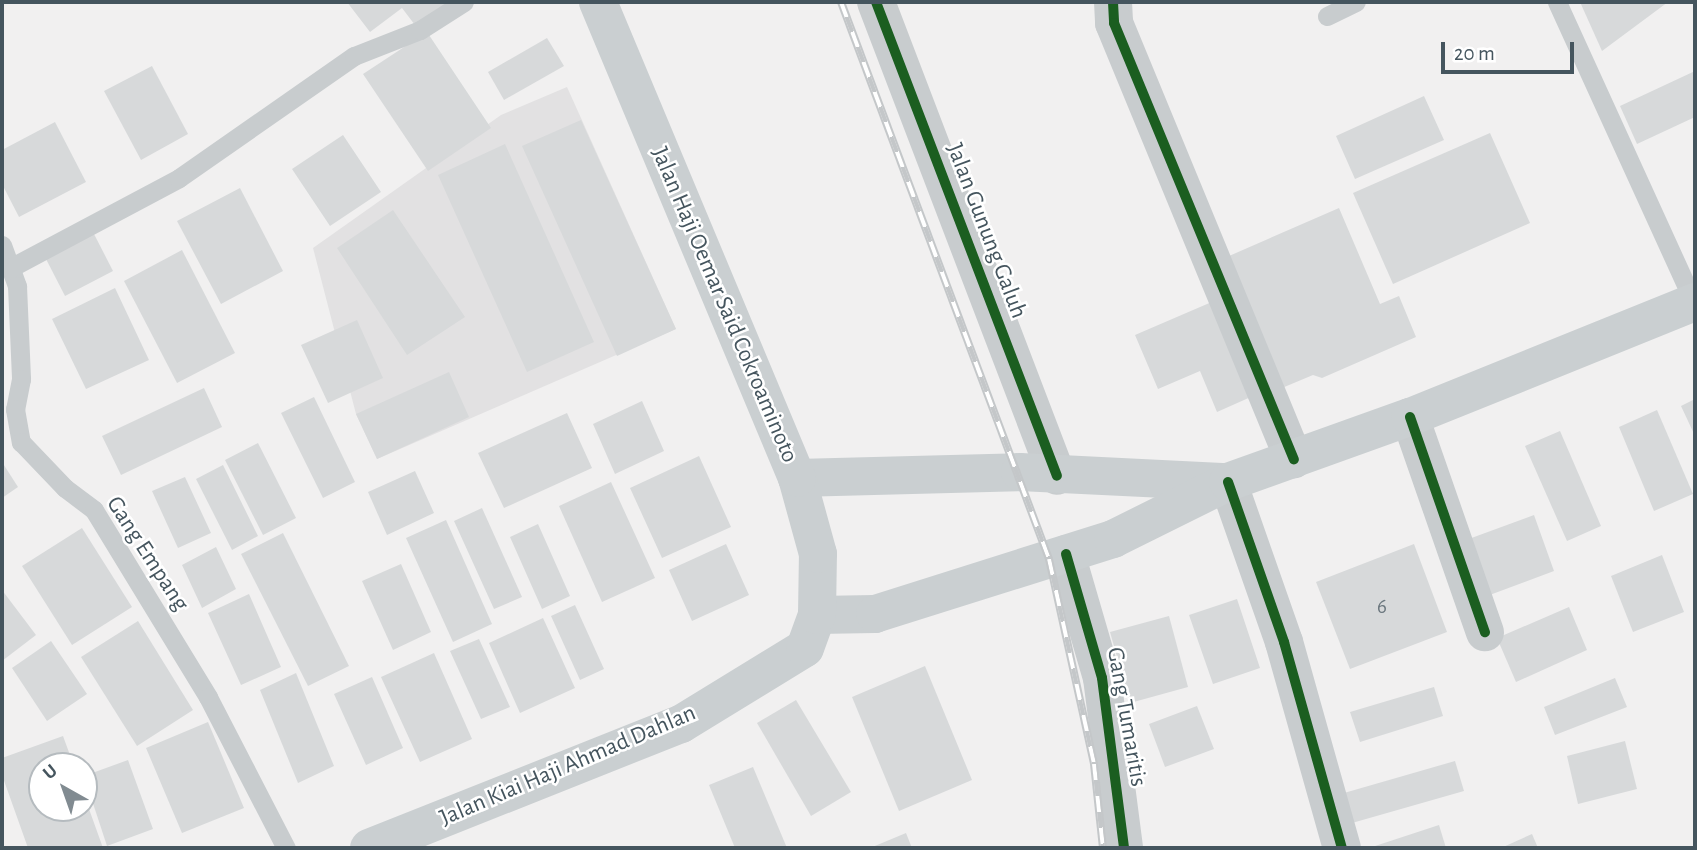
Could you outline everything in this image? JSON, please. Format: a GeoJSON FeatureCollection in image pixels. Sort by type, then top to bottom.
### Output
{"type":"FeatureCollection","features":[{"type":"Feature","properties":{"kind":"main road","name":"Jalan Haji Oemar Said Cokroaminoto"},"geometry":{"type":"LineString","coordinates":[[598,2],[797,478],[818,554],[817,615]]}},
{"type":"Feature","properties":{"kind":"main road"},"geometry":{"type":"LineString","coordinates":[[817,615],[875,614],[1113,539],[1228,482],[1410,417],[1695,302]]}},
{"type":"Feature","properties":{"kind":"main road"},"geometry":{"type":"LineString","coordinates":[[797,478],[1020,472],[1228,482]]}},
{"type":"Feature","properties":{"kind":"main road","name":"Jalan Kiai Haji Ahmad Dahlan"},"geometry":{"type":"LineString","coordinates":[[369,848],[681,723],[805,648],[817,615]]}},
{"type":"Feature","properties":{"kind":"street","name":"Jalan Gunung Galuh"},"geometry":{"type":"LineString","coordinates":[[876,2],[1057,475]]}},
{"type":"Feature","properties":{"kind":"street"},"geometry":{"type":"LineString","coordinates":[[1113,2],[1114,23],[1294,459]]}},
{"type":"Feature","properties":{"kind":"street"},"geometry":{"type":"LineString","coordinates":[[1410,417],[1485,632]]}},
{"type":"Feature","properties":{"kind":"street"},"geometry":{"type":"LineString","coordinates":[[1228,482],[1284,642],[1342,848]]}},
{"type":"Feature","properties":{"kind":"street","name":"Gang Tumaritis"},"geometry":{"type":"LineString","coordinates":[[1066,554],[1102,678],[1124,848]]}},
{"type":"Feature","properties":{"kind":"lane"},"geometry":{"type":"LineString","coordinates":[[10,268],[178,178],[354,56],[420,30],[464,2]]}},
{"type":"Feature","properties":{"kind":"lane"},"geometry":{"type":"LineString","coordinates":[[1327,16],[1356,2]]}},
{"type":"Feature","properties":{"kind":"lane"},"geometry":{"type":"LineString","coordinates":[[1557,2],[1695,302]]}},
{"type":"Feature","properties":{"kind":"lane","name":"Gang Empang"},"geometry":{"type":"LineString","coordinates":[[2,245],[17,286],[20,379],[15,409],[21,442],[65,488],[94,510],[208,697],[286,848]]}},
{"type":"Feature","properties":{"kind":"shaded area"},"geometry":{"type":"Polygon","coordinates":[[[567,87],[676,329],[377,459],[356,414],[313,248],[501,115],[567,87]]]}},
{"type":"Feature","properties":{"kind":"building"},"geometry":{"type":"Polygon","coordinates":[[[347,2],[454,2],[418,29],[402,8],[370,32],[347,2]]]}},
{"type":"Feature","properties":{"kind":"building"},"geometry":{"type":"Polygon","coordinates":[[[1580,2],[1668,2],[1602,51],[1580,2]]]}},
{"type":"Feature","properties":{"kind":"building"},"geometry":{"type":"Polygon","coordinates":[[[427,32],[491,128],[428,171],[363,74],[427,32]]]}},
{"type":"Feature","properties":{"kind":"building"},"geometry":{"type":"Polygon","coordinates":[[[547,38],[564,66],[504,100],[488,72],[547,38]]]}},
{"type":"Feature","properties":{"kind":"building"},"geometry":{"type":"Polygon","coordinates":[[[152,66],[188,134],[141,160],[104,91],[152,66]]]}},
{"type":"Feature","properties":{"kind":"building"},"geometry":{"type":"Polygon","coordinates":[[[1695,71],[1695,117],[1637,144],[1620,106],[1695,71]]]}},
{"type":"Feature","properties":{"kind":"building"},"geometry":{"type":"Polygon","coordinates":[[[1424,96],[1444,140],[1355,179],[1336,136],[1424,96]]]}},
{"type":"Feature","properties":{"kind":"building"},"geometry":{"type":"Polygon","coordinates":[[[581,120],[676,329],[617,356],[522,146],[581,120]]]}},
{"type":"Feature","properties":{"kind":"building"},"geometry":{"type":"Polygon","coordinates":[[[55,122],[86,182],[19,217],[2,184],[2,150],[55,122]]]}},
{"type":"Feature","properties":{"kind":"building"},"geometry":{"type":"Polygon","coordinates":[[[1490,133],[1530,223],[1393,284],[1353,193],[1490,133]]]}},
{"type":"Feature","properties":{"kind":"building"},"geometry":{"type":"Polygon","coordinates":[[[343,135],[381,192],[330,226],[292,169],[343,135]]]}},
{"type":"Feature","properties":{"kind":"building"},"geometry":{"type":"Polygon","coordinates":[[[505,144],[594,342],[527,372],[438,175],[505,144]]]}},
{"type":"Feature","properties":{"kind":"building"},"geometry":{"type":"Polygon","coordinates":[[[240,188],[283,271],[221,304],[177,221],[240,188]]]}},
{"type":"Feature","properties":{"kind":"building"},"geometry":{"type":"Polygon","coordinates":[[[1339,208],[1380,304],[1399,296],[1416,337],[1322,378],[1313,375],[1270,393],[1213,263],[1339,208]]]}},
{"type":"Feature","properties":{"kind":"building"},"geometry":{"type":"Polygon","coordinates":[[[393,210],[465,317],[407,355],[337,248],[393,210]]]}},
{"type":"Feature","properties":{"kind":"building"},"geometry":{"type":"Polygon","coordinates":[[[94,234],[113,271],[65,296],[46,259],[94,234]]]}},
{"type":"Feature","properties":{"kind":"building"},"geometry":{"type":"Polygon","coordinates":[[[182,250],[235,353],[177,383],[124,281],[182,250]]]}},
{"type":"Feature","properties":{"kind":"building"},"geometry":{"type":"Polygon","coordinates":[[[115,288],[149,360],[86,389],[52,319],[115,288]]]}},
{"type":"Feature","properties":{"kind":"building"},"geometry":{"type":"Polygon","coordinates":[[[1221,298],[1262,392],[1217,412],[1200,371],[1158,389],[1135,335],[1221,298]]]}},
{"type":"Feature","properties":{"kind":"building"},"geometry":{"type":"Polygon","coordinates":[[[357,320],[383,378],[328,403],[301,345],[357,320]]]}},
{"type":"Feature","properties":{"kind":"building"},"geometry":{"type":"Polygon","coordinates":[[[449,372],[469,417],[377,459],[356,414],[449,372]]]}},
{"type":"Feature","properties":{"kind":"building"},"geometry":{"type":"Polygon","coordinates":[[[204,388],[222,427],[121,475],[102,436],[204,388]]]}},
{"type":"Feature","properties":{"kind":"building"},"geometry":{"type":"Polygon","coordinates":[[[314,397],[355,482],[323,498],[281,413],[314,397]]]}},
{"type":"Feature","properties":{"kind":"building"},"geometry":{"type":"Polygon","coordinates":[[[1695,399],[1695,436],[1681,406],[1695,399]]]}},
{"type":"Feature","properties":{"kind":"building"},"geometry":{"type":"Polygon","coordinates":[[[642,401],[664,451],[615,474],[593,424],[642,401]]]}},
{"type":"Feature","properties":{"kind":"building"},"geometry":{"type":"Polygon","coordinates":[[[1657,410],[1693,494],[1654,511],[1619,427],[1657,410]]]}},
{"type":"Feature","properties":{"kind":"building"},"geometry":{"type":"Polygon","coordinates":[[[567,413],[592,468],[504,508],[478,453],[567,413]]]}},
{"type":"Feature","properties":{"kind":"building"},"geometry":{"type":"Polygon","coordinates":[[[1560,431],[1601,526],[1567,541],[1525,446],[1560,431]]]}},
{"type":"Feature","properties":{"kind":"building"},"geometry":{"type":"Polygon","coordinates":[[[258,443],[296,518],[263,535],[225,460],[258,443]]]}},
{"type":"Feature","properties":{"kind":"building"},"geometry":{"type":"Polygon","coordinates":[[[699,456],[731,527],[662,558],[630,488],[699,456]]]}},
{"type":"Feature","properties":{"kind":"building"},"geometry":{"type":"Polygon","coordinates":[[[2,462],[18,487],[2,498],[2,462]]]}},
{"type":"Feature","properties":{"kind":"building"},"geometry":{"type":"Polygon","coordinates":[[[223,465],[258,536],[232,550],[196,479],[223,465]]]}},
{"type":"Feature","properties":{"kind":"building"},"geometry":{"type":"Polygon","coordinates":[[[415,471],[434,513],[387,535],[368,492],[415,471]]]}},
{"type":"Feature","properties":{"kind":"building"},"geometry":{"type":"Polygon","coordinates":[[[185,477],[211,533],[178,548],[152,491],[185,477]]]}},
{"type":"Feature","properties":{"kind":"building"},"geometry":{"type":"Polygon","coordinates":[[[611,482],[655,578],[602,602],[559,506],[611,482]]]}},
{"type":"Feature","properties":{"kind":"building"},"geometry":{"type":"Polygon","coordinates":[[[482,508],[522,597],[494,609],[454,521],[482,508]]]}},
{"type":"Feature","properties":{"kind":"building"},"geometry":{"type":"Polygon","coordinates":[[[1534,515],[1554,571],[1487,596],[1466,540],[1534,515]]]}},
{"type":"Feature","properties":{"kind":"building"},"geometry":{"type":"Polygon","coordinates":[[[446,520],[492,624],[453,642],[406,538],[446,520]]]}},
{"type":"Feature","properties":{"kind":"building"},"geometry":{"type":"Polygon","coordinates":[[[538,524],[570,596],[542,609],[510,537],[538,524]]]}},
{"type":"Feature","properties":{"kind":"building"},"geometry":{"type":"Polygon","coordinates":[[[82,528],[132,607],[72,645],[22,566],[82,528]]]}},
{"type":"Feature","properties":{"kind":"building"},"geometry":{"type":"Polygon","coordinates":[[[283,533],[349,666],[308,686],[241,554],[283,533]]]}},
{"type":"Feature","properties":{"kind":"building"},"geometry":{"type":"Polygon","coordinates":[[[726,544],[749,595],[692,621],[669,570],[726,544]]]}},
{"type":"Feature","properties":{"kind":"building"},"geometry":{"type":"Polygon","coordinates":[[[1414,544],[1447,632],[1350,669],[1316,582],[1414,544]]]}},
{"type":"Feature","properties":{"kind":"building"},"geometry":{"type":"Polygon","coordinates":[[[216,547],[236,589],[202,608],[182,565],[216,547]]]}},
{"type":"Feature","properties":{"kind":"building"},"geometry":{"type":"Polygon","coordinates":[[[1662,555],[1684,612],[1633,632],[1611,576],[1662,555]]]}},
{"type":"Feature","properties":{"kind":"building"},"geometry":{"type":"Polygon","coordinates":[[[401,564],[431,632],[393,650],[362,581],[401,564]]]}},
{"type":"Feature","properties":{"kind":"building"},"geometry":{"type":"Polygon","coordinates":[[[2,590],[36,635],[2,661],[2,590]]]}},
{"type":"Feature","properties":{"kind":"building"},"geometry":{"type":"Polygon","coordinates":[[[249,594],[281,667],[241,685],[208,613],[249,594]]]}},
{"type":"Feature","properties":{"kind":"building"},"geometry":{"type":"Polygon","coordinates":[[[1237,599],[1260,668],[1213,684],[1189,615],[1237,599]]]}},
{"type":"Feature","properties":{"kind":"building"},"geometry":{"type":"Polygon","coordinates":[[[575,605],[604,669],[580,680],[551,616],[575,605]]]}},
{"type":"Feature","properties":{"kind":"building"},"geometry":{"type":"Polygon","coordinates":[[[1569,607],[1587,650],[1516,682],[1497,638],[1569,607]]]}},
{"type":"Feature","properties":{"kind":"building"},"geometry":{"type":"Polygon","coordinates":[[[1169,616],[1188,687],[1130,703],[1110,632],[1169,616]]]}},
{"type":"Feature","properties":{"kind":"building"},"geometry":{"type":"Polygon","coordinates":[[[543,618],[575,688],[520,713],[489,643],[543,618]]]}},
{"type":"Feature","properties":{"kind":"building"},"geometry":{"type":"Polygon","coordinates":[[[138,621],[193,710],[137,746],[81,657],[138,621]]]}},
{"type":"Feature","properties":{"kind":"building"},"geometry":{"type":"Polygon","coordinates":[[[479,639],[510,707],[481,719],[450,651],[479,639]]]}},
{"type":"Feature","properties":{"kind":"building"},"geometry":{"type":"Polygon","coordinates":[[[51,641],[87,694],[47,721],[12,668],[51,641]]]}},
{"type":"Feature","properties":{"kind":"building"},"geometry":{"type":"Polygon","coordinates":[[[434,653],[472,739],[420,762],[381,677],[434,653]]]}},
{"type":"Feature","properties":{"kind":"building"},"geometry":{"type":"Polygon","coordinates":[[[925,666],[972,780],[899,811],[852,697],[925,666]]]}},
{"type":"Feature","properties":{"kind":"building"},"geometry":{"type":"Polygon","coordinates":[[[296,673],[334,766],[298,783],[260,690],[296,673]]]}},
{"type":"Feature","properties":{"kind":"building"},"geometry":{"type":"Polygon","coordinates":[[[372,677],[403,748],[366,765],[334,694],[372,677]]]}},
{"type":"Feature","properties":{"kind":"building"},"geometry":{"type":"Polygon","coordinates":[[[1615,678],[1627,707],[1555,735],[1544,707],[1615,678]]]}},
{"type":"Feature","properties":{"kind":"building"},"geometry":{"type":"Polygon","coordinates":[[[1434,687],[1443,716],[1360,742],[1350,712],[1434,687]]]}},
{"type":"Feature","properties":{"kind":"building"},"geometry":{"type":"Polygon","coordinates":[[[796,700],[851,792],[811,816],[757,723],[796,700]]]}},
{"type":"Feature","properties":{"kind":"building"},"geometry":{"type":"Polygon","coordinates":[[[1197,706],[1214,749],[1165,767],[1149,724],[1197,706]]]}},
{"type":"Feature","properties":{"kind":"building"},"geometry":{"type":"Polygon","coordinates":[[[208,722],[244,808],[182,833],[146,748],[208,722]]]}},
{"type":"Feature","properties":{"kind":"building"},"geometry":{"type":"Polygon","coordinates":[[[63,736],[69,752],[28,752],[28,822],[94,822],[103,848],[28,848],[2,775],[2,758],[63,736]]]}},
{"type":"Feature","properties":{"kind":"building"},"geometry":{"type":"Polygon","coordinates":[[[1625,741],[1637,789],[1578,804],[1567,756],[1625,741]]]}},
{"type":"Feature","properties":{"kind":"building"},"geometry":{"type":"Polygon","coordinates":[[[128,760],[153,829],[107,846],[98,819],[98,771],[128,760]]]}},
{"type":"Feature","properties":{"kind":"building"},"geometry":{"type":"Polygon","coordinates":[[[1455,761],[1464,791],[1352,823],[1344,793],[1455,761]]]}},
{"type":"Feature","properties":{"kind":"building"},"geometry":{"type":"Polygon","coordinates":[[[753,767],[787,848],[735,848],[709,785],[753,767]]]}},
{"type":"Feature","properties":{"kind":"building"},"geometry":{"type":"Polygon","coordinates":[[[1439,825],[1446,848],[1369,848],[1439,825]]]}},
{"type":"Feature","properties":{"kind":"building"},"geometry":{"type":"Polygon","coordinates":[[[906,833],[912,848],[870,848],[906,833]]]}},
{"type":"Feature","properties":{"kind":"building"},"geometry":{"type":"Polygon","coordinates":[[[1532,834],[1538,848],[1501,848],[1532,834]]]}},
{"type":"Feature","properties":{"kind":"railway"},"geometry":{"type":"LineString","coordinates":[[841,2],[1049,559],[1094,764],[1103,848]]}},
{"type":"Feature","properties":{"kind":"cycle path"},"geometry":{"type":"LineString","coordinates":[[876,2],[1057,476]]}},
{"type":"Feature","properties":{"kind":"cycle path"},"geometry":{"type":"LineString","coordinates":[[1113,2],[1114,23],[1294,459]]}},
{"type":"Feature","properties":{"kind":"cycle path"},"geometry":{"type":"LineString","coordinates":[[1410,417],[1485,632]]}},
{"type":"Feature","properties":{"kind":"cycle path"},"geometry":{"type":"LineString","coordinates":[[1228,482],[1284,642],[1342,848]]}},
{"type":"Feature","properties":{"kind":"cycle path"},"geometry":{"type":"LineString","coordinates":[[1066,554],[1102,678],[1124,848]]}}]}
